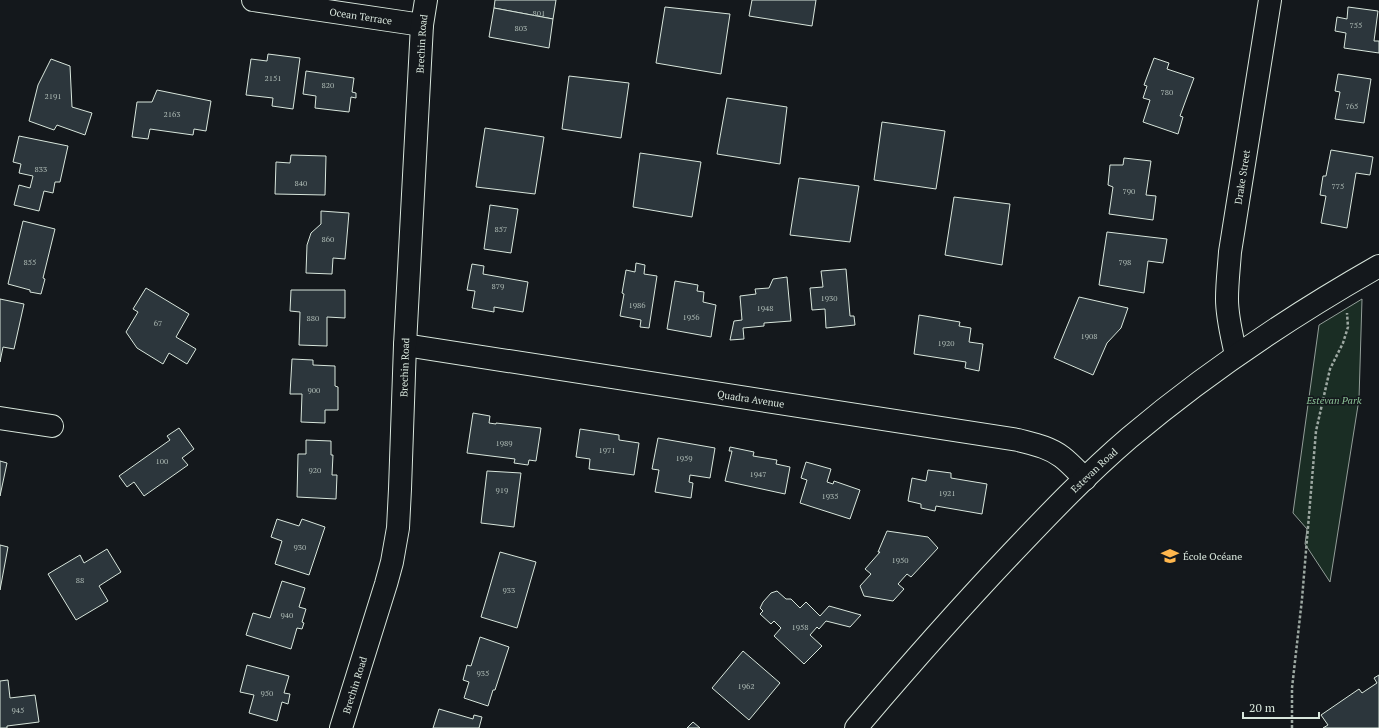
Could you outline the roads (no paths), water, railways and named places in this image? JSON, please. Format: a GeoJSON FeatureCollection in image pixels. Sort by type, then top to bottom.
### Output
{"type":"FeatureCollection","features":[{"type":"Feature","properties":{"kind":"street","name":"Ocean Terrace"},"geometry":{"type":"LineString","coordinates":[[253,0],[422,25]]}},
{"type":"Feature","properties":{"kind":"street","name":"Brechin Road"},"geometry":{"type":"LineString","coordinates":[[341,728],[386,584],[392,562],[398,528],[405,345],[422,25],[426,0]]}},
{"type":"Feature","properties":{"kind":"street","name":"Drake Street"},"geometry":{"type":"LineString","coordinates":[[1236,354],[1228,318],[1228,276],[1270,0]]}},
{"type":"Feature","properties":{"kind":"street","name":"Estevan Road"},"geometry":{"type":"LineString","coordinates":[[856,728],[968,600],[1034,529],[1085,478],[1156,416],[1236,354],[1379,266]]}},
{"type":"Feature","properties":{"kind":"street","name":"Quadra Avenue"},"geometry":{"type":"LineString","coordinates":[[405,345],[1018,440],[1052,450],[1061,456],[1085,478]]}},
{"type":"Feature","properties":{"kind":"street"},"geometry":{"type":"LineString","coordinates":[[0,418],[52,426]]}},
{"type":"Feature","properties":{"kind":"place","name":"École Océane"},"geometry":{"type":"Point","coordinates":[1170,556]}},
{"type":"Feature","properties":{"kind":"park label","name":"Estevan Park"},"geometry":{"type":"Point","coordinates":[1334,400]}}]}
